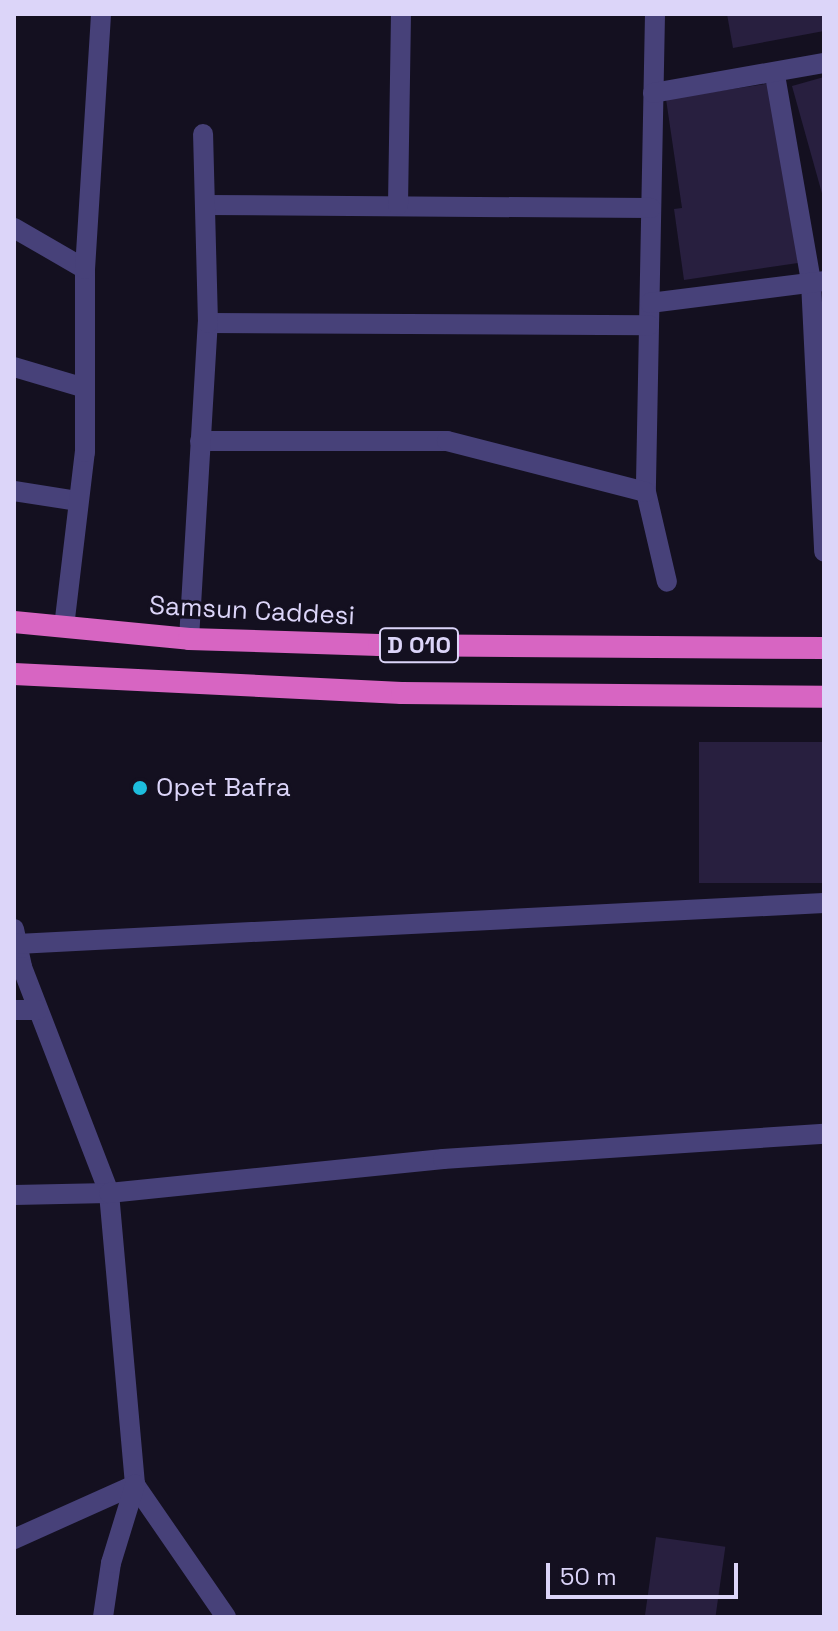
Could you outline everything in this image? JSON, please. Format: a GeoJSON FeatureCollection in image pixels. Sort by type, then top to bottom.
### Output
{"type":"FeatureCollection","features":[{"type":"Feature","properties":{"kind":"highway","name":"Samsun Caddesi"},"geometry":{"type":"LineString","coordinates":[[14,622],[189,639],[824,648]]}},
{"type":"Feature","properties":{"kind":"highway","name":"D 010"},"geometry":{"type":"LineString","coordinates":[[14,674],[402,693],[824,697]]}},
{"type":"Feature","properties":{"kind":"street"},"geometry":{"type":"LineString","coordinates":[[64,627],[78,501],[85,388],[85,269],[101,14]]}},
{"type":"Feature","properties":{"kind":"street"},"geometry":{"type":"LineString","coordinates":[[398,205],[401,14]]}},
{"type":"Feature","properties":{"kind":"street"},"geometry":{"type":"LineString","coordinates":[[655,14],[646,492],[667,582]]}},
{"type":"Feature","properties":{"kind":"street"},"geometry":{"type":"LineString","coordinates":[[653,93],[775,75],[824,63]]}},
{"type":"Feature","properties":{"kind":"street"},"geometry":{"type":"LineString","coordinates":[[775,75],[818,282],[824,552]]}},
{"type":"Feature","properties":{"kind":"street"},"geometry":{"type":"LineString","coordinates":[[189,639],[208,323],[203,134]]}},
{"type":"Feature","properties":{"kind":"street"},"geometry":{"type":"LineString","coordinates":[[205,205],[651,208]]}},
{"type":"Feature","properties":{"kind":"street"},"geometry":{"type":"LineString","coordinates":[[14,228],[85,269]]}},
{"type":"Feature","properties":{"kind":"street"},"geometry":{"type":"LineString","coordinates":[[650,303],[818,282]]}},
{"type":"Feature","properties":{"kind":"street"},"geometry":{"type":"LineString","coordinates":[[208,323],[649,325]]}},
{"type":"Feature","properties":{"kind":"street"},"geometry":{"type":"LineString","coordinates":[[14,367],[85,388]]}},
{"type":"Feature","properties":{"kind":"street"},"geometry":{"type":"LineString","coordinates":[[200,441],[447,441],[646,492]]}},
{"type":"Feature","properties":{"kind":"street"},"geometry":{"type":"LineString","coordinates":[[14,491],[78,501]]}},
{"type":"Feature","properties":{"kind":"street"},"geometry":{"type":"LineString","coordinates":[[103,1617],[111,1563],[135,1485],[109,1193],[38,1010],[16,936],[824,903]]}},
{"type":"Feature","properties":{"kind":"street"},"geometry":{"type":"LineString","coordinates":[[14,1010],[38,1010]]}},
{"type":"Feature","properties":{"kind":"street"},"geometry":{"type":"LineString","coordinates":[[14,1195],[109,1193],[443,1159],[824,1134]]}},
{"type":"Feature","properties":{"kind":"street"},"geometry":{"type":"LineString","coordinates":[[14,1539],[135,1485]]}},
{"type":"Feature","properties":{"kind":"street"},"geometry":{"type":"LineString","coordinates":[[135,1485],[226,1617]]}},
{"type":"Feature","properties":{"kind":"building"},"geometry":{"type":"Polygon","coordinates":[[[727,14],[824,14],[824,31],[733,48],[727,14]]]}},
{"type":"Feature","properties":{"kind":"building"},"geometry":{"type":"Polygon","coordinates":[[[824,77],[824,197],[823,197],[792,86],[824,77]]]}},
{"type":"Feature","properties":{"kind":"building"},"geometry":{"type":"Polygon","coordinates":[[[772,83],[798,263],[684,280],[674,209],[682,208],[666,99],[772,83]]]}},
{"type":"Feature","properties":{"kind":"building"},"geometry":{"type":"Polygon","coordinates":[[[699,742],[824,742],[824,883],[699,883],[699,742]]]}},
{"type":"Feature","properties":{"kind":"building"},"geometry":{"type":"Polygon","coordinates":[[[656,1537],[725,1547],[715,1617],[645,1617],[656,1537]]]}},
{"type":"Feature","properties":{"kind":"place","name":"Opet Bafra"},"geometry":{"type":"Point","coordinates":[140,788]}}]}
